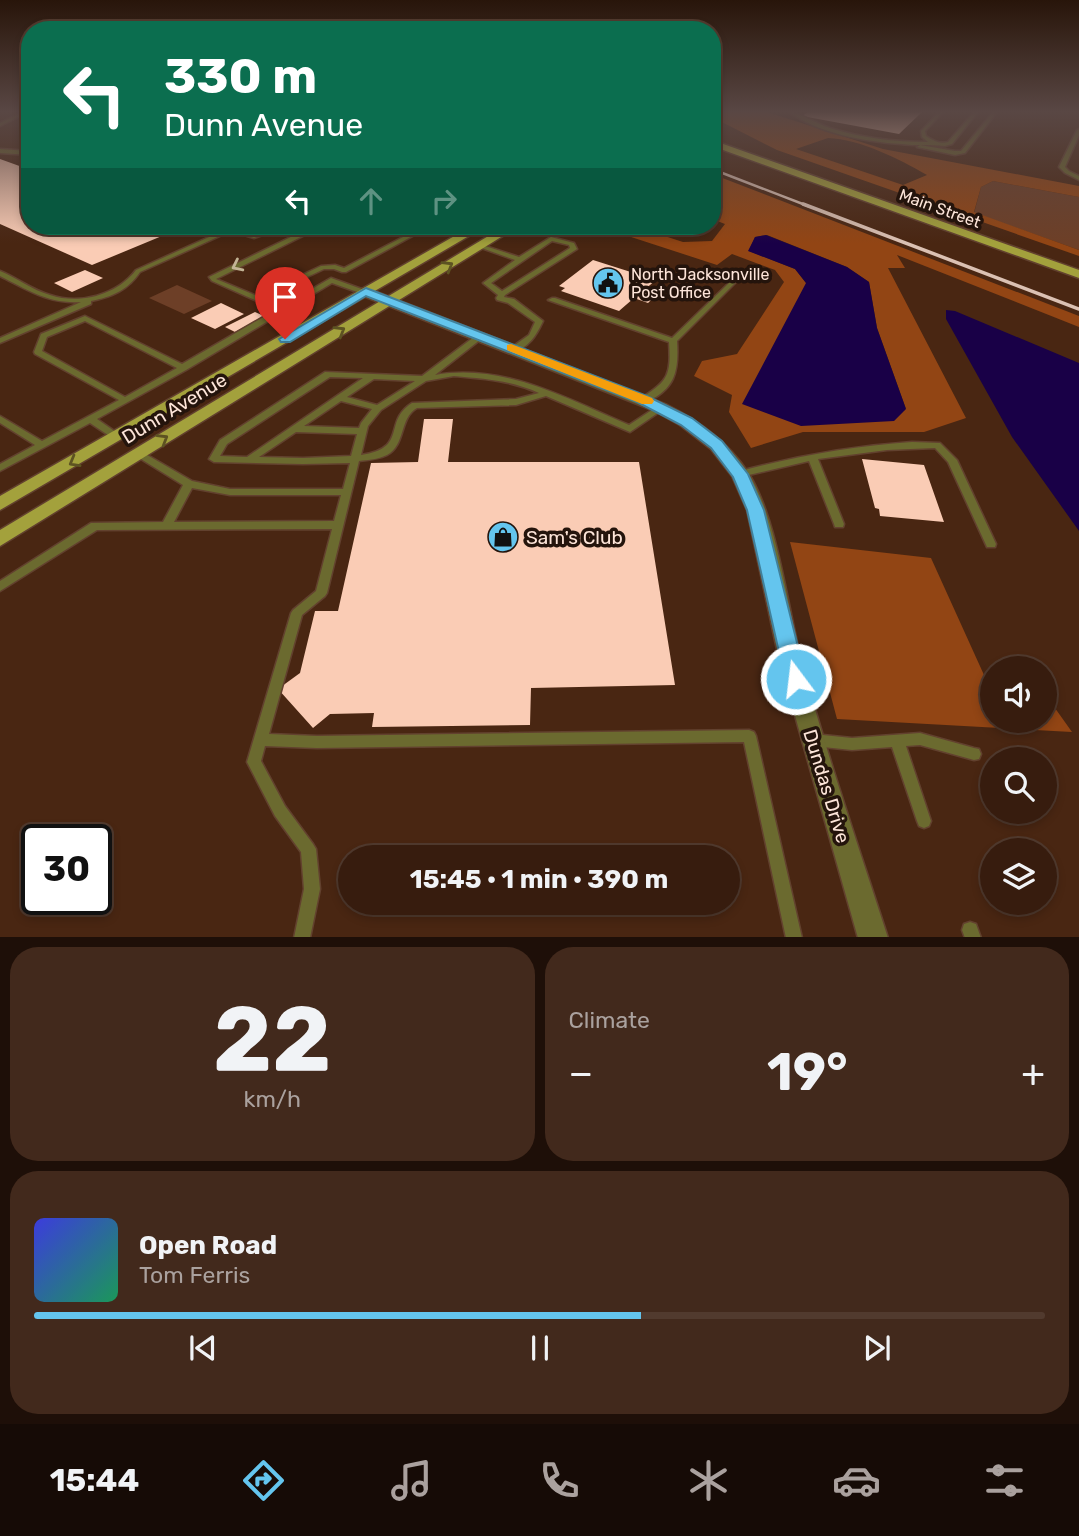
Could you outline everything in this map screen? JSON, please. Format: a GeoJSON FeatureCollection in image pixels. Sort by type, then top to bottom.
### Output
{"type":"FeatureCollection","features":[{"type":"Feature","properties":{"kind":"main road","name":"Main Street"},"geometry":{"type":"LineString","coordinates":[[748,156],[1079,274]]}},
{"type":"Feature","properties":{"kind":"main road","name":"Main Street"},"geometry":{"type":"LineString","coordinates":[[769,156],[1079,264]]}},
{"type":"Feature","properties":{"kind":"main road","name":"Dunn Avenue"},"geometry":{"type":"LineString","coordinates":[[0,505],[464,235]]}},
{"type":"Feature","properties":{"kind":"main road","name":"Dunn Avenue"},"geometry":{"type":"LineString","coordinates":[[0,539],[498,235]]}},
{"type":"Feature","properties":{"kind":"street","name":"Dundas Drive"},"geometry":{"type":"LineString","coordinates":[[366,292],[653,404],[686,421],[717,445],[740,474],[756,510],[787,646],[873,937]]}},
{"type":"Feature","properties":{"kind":"lane"},"geometry":{"type":"LineString","coordinates":[[1067,156],[1062,167],[1079,178]]}},
{"type":"Feature","properties":{"kind":"lane"},"geometry":{"type":"LineString","coordinates":[[0,341],[92,300],[133,280],[138,271],[218,235]]}},
{"type":"Feature","properties":{"kind":"lane"},"geometry":{"type":"LineString","coordinates":[[301,235],[212,277],[257,299],[323,267],[335,267],[344,271],[411,235]]}},
{"type":"Feature","properties":{"kind":"lane"},"geometry":{"type":"LineString","coordinates":[[502,293],[486,283],[551,239],[572,244],[574,249],[502,293],[500,298],[511,301],[539,321],[531,336],[515,349]]}},
{"type":"Feature","properties":{"kind":"lane"},"geometry":{"type":"LineString","coordinates":[[480,246],[520,259]]}},
{"type":"Feature","properties":{"kind":"lane"},"geometry":{"type":"LineString","coordinates":[[0,273],[53,299],[92,300]]}},
{"type":"Feature","properties":{"kind":"lane"},"geometry":{"type":"LineString","coordinates":[[0,468],[183,368],[331,280],[366,292]]}},
{"type":"Feature","properties":{"kind":"lane"},"geometry":{"type":"LineString","coordinates":[[548,393],[516,402],[415,405],[405,410],[401,416],[390,448],[384,453],[355,460],[214,459],[223,442],[328,374],[424,379],[454,374],[498,377],[548,393],[630,429],[670,380],[675,367],[673,341],[732,283]]}},
{"type":"Feature","properties":{"kind":"lane"},"geometry":{"type":"LineString","coordinates":[[552,300],[673,341]]}},
{"type":"Feature","properties":{"kind":"lane"},"geometry":{"type":"LineString","coordinates":[[125,400],[38,352],[44,336],[85,318],[183,368]]}},
{"type":"Feature","properties":{"kind":"lane"},"geometry":{"type":"LineString","coordinates":[[302,937],[312,889],[308,849],[280,811],[254,762],[298,612],[321,593],[364,425],[378,408],[424,379],[481,336]]}},
{"type":"Feature","properties":{"kind":"lane"},"geometry":{"type":"LineString","coordinates":[[250,459],[372,376]]}},
{"type":"Feature","properties":{"kind":"lane"},"geometry":{"type":"LineString","coordinates":[[340,398],[378,408]]}},
{"type":"Feature","properties":{"kind":"lane"},"geometry":{"type":"LineString","coordinates":[[0,419],[41,445]]}},
{"type":"Feature","properties":{"kind":"lane"},"geometry":{"type":"LineString","coordinates":[[90,419],[117,437]]}},
{"type":"Feature","properties":{"kind":"lane"},"geometry":{"type":"LineString","coordinates":[[293,429],[362,431]]}},
{"type":"Feature","properties":{"kind":"lane"},"geometry":{"type":"LineString","coordinates":[[740,474],[812,457],[907,445],[937,445],[952,460],[991,544]]}},
{"type":"Feature","properties":{"kind":"lane"},"geometry":{"type":"LineString","coordinates":[[139,454],[189,485],[230,492],[346,492]]}},
{"type":"Feature","properties":{"kind":"lane"},"geometry":{"type":"LineString","coordinates":[[812,457],[839,523]]}},
{"type":"Feature","properties":{"kind":"lane"},"geometry":{"type":"LineString","coordinates":[[167,525],[189,485]]}},
{"type":"Feature","properties":{"kind":"lane"},"geometry":{"type":"LineString","coordinates":[[0,587],[95,526],[338,525]]}},
{"type":"Feature","properties":{"kind":"lane"},"geometry":{"type":"LineString","coordinates":[[260,740],[317,742],[749,736],[793,937]]}},
{"type":"Feature","properties":{"kind":"lane"},"geometry":{"type":"LineString","coordinates":[[813,740],[852,744],[920,739],[974,754]]}},
{"type":"Feature","properties":{"kind":"lane"},"geometry":{"type":"LineString","coordinates":[[897,740],[924,821]]}},
{"type":"Feature","properties":{"kind":"shaded area"},"geometry":{"type":"Polygon","coordinates":[[[793,156],[816,156],[903,185],[927,175],[889,156],[919,156],[1079,186],[1079,197],[993,181],[981,187],[974,212],[1079,250],[1079,256],[793,156]]]}},
{"type":"Feature","properties":{"kind":"shaded area"},"geometry":{"type":"Polygon","coordinates":[[[721,177],[1079,316],[1079,327],[897,255],[905,268],[888,268],[966,418],[924,432],[803,432],[751,448],[729,412],[732,395],[694,376],[702,361],[737,354],[784,282],[775,270],[732,254],[717,265],[628,236],[661,235],[683,242],[712,241],[717,235],[721,235],[725,224],[721,222],[721,177]],[[767,235],[755,237],[749,251],[795,269],[906,409],[877,328],[869,282],[847,267],[767,235]]]}},
{"type":"Feature","properties":{"kind":"shaded area"},"geometry":{"type":"Polygon","coordinates":[[[993,181],[1079,197],[1079,250],[974,213],[981,187],[993,181]]]}},
{"type":"Feature","properties":{"kind":"shaded area"},"geometry":{"type":"Polygon","coordinates":[[[766,235],[847,267],[869,282],[877,328],[906,409],[894,421],[801,426],[742,404],[806,283],[795,269],[748,251],[755,237],[766,235]]]}},
{"type":"Feature","properties":{"kind":"shaded area"},"geometry":{"type":"Polygon","coordinates":[[[177,285],[212,301],[184,314],[149,298],[177,285]]]}},
{"type":"Feature","properties":{"kind":"shaded area"},"geometry":{"type":"Polygon","coordinates":[[[946,310],[955,311],[1079,363],[1079,531],[1012,437],[946,319],[946,310]]]}},
{"type":"Feature","properties":{"kind":"shaded area"},"geometry":{"type":"Polygon","coordinates":[[[790,542],[931,558],[980,666],[980,727],[837,719],[790,542]]]}},
{"type":"Feature","properties":{"kind":"shaded area"},"geometry":{"type":"Polygon","coordinates":[[[1057,711],[1072,732],[1057,731],[1057,711]]]}},
{"type":"Feature","properties":{"kind":"building"},"geometry":{"type":"Polygon","coordinates":[[[0,159],[21,167],[21,233],[0,224],[0,159]]]}},
{"type":"Feature","properties":{"kind":"building"},"geometry":{"type":"Polygon","coordinates":[[[25,235],[164,235],[92,265],[25,235]]]}},
{"type":"Feature","properties":{"kind":"building","name":"North Jacksonville Post Office"},"geometry":{"type":"Polygon","coordinates":[[[593,260],[656,280],[644,290],[657,294],[648,303],[634,298],[619,311],[561,291],[565,288],[559,286],[593,260]]]}},
{"type":"Feature","properties":{"kind":"building"},"geometry":{"type":"Polygon","coordinates":[[[85,270],[103,278],[72,292],[54,283],[85,270]]]}},
{"type":"Feature","properties":{"kind":"building"},"geometry":{"type":"Polygon","coordinates":[[[221,303],[244,314],[215,329],[191,318],[221,303]]]}},
{"type":"Feature","properties":{"kind":"building"},"geometry":{"type":"Polygon","coordinates":[[[255,312],[264,316],[235,332],[225,327],[255,312]]]}},
{"type":"Feature","properties":{"kind":"building","name":"Sam's Club"},"geometry":{"type":"Polygon","coordinates":[[[424,419],[453,419],[448,462],[639,462],[675,685],[531,688],[530,725],[372,727],[374,713],[330,714],[313,728],[278,689],[300,673],[315,611],[338,611],[371,463],[418,462],[424,419]]]}},
{"type":"Feature","properties":{"kind":"building"},"geometry":{"type":"Polygon","coordinates":[[[862,459],[924,465],[944,522],[880,516],[879,509],[875,508],[862,459]]]}},
{"type":"Feature","properties":{"kind":"railway"},"geometry":{"type":"LineString","coordinates":[[721,172],[808,206]]}},
{"type":"Feature","properties":{"kind":"railway"},"geometry":{"type":"LineString","coordinates":[[803,204],[1079,309]]}},
{"type":"Feature","properties":{"kind":"slow traffic"},"geometry":{"type":"LineString","coordinates":[[511,348],[647,401]]}},
{"type":"Feature","properties":{"kind":"place","name":"North Jacksonville Post Office"},"geometry":{"type":"Point","coordinates":[608,283]}},
{"type":"Feature","properties":{"kind":"place","name":"Sam's Club"},"geometry":{"type":"Point","coordinates":[503,537]}},
{"type":"Feature","properties":{"kind":"route"},"geometry":{"type":"LineString","coordinates":[[285,339],[366,292],[642,399],[686,421],[717,445],[740,474],[748,490],[756,510],[796,679]]}}]}
